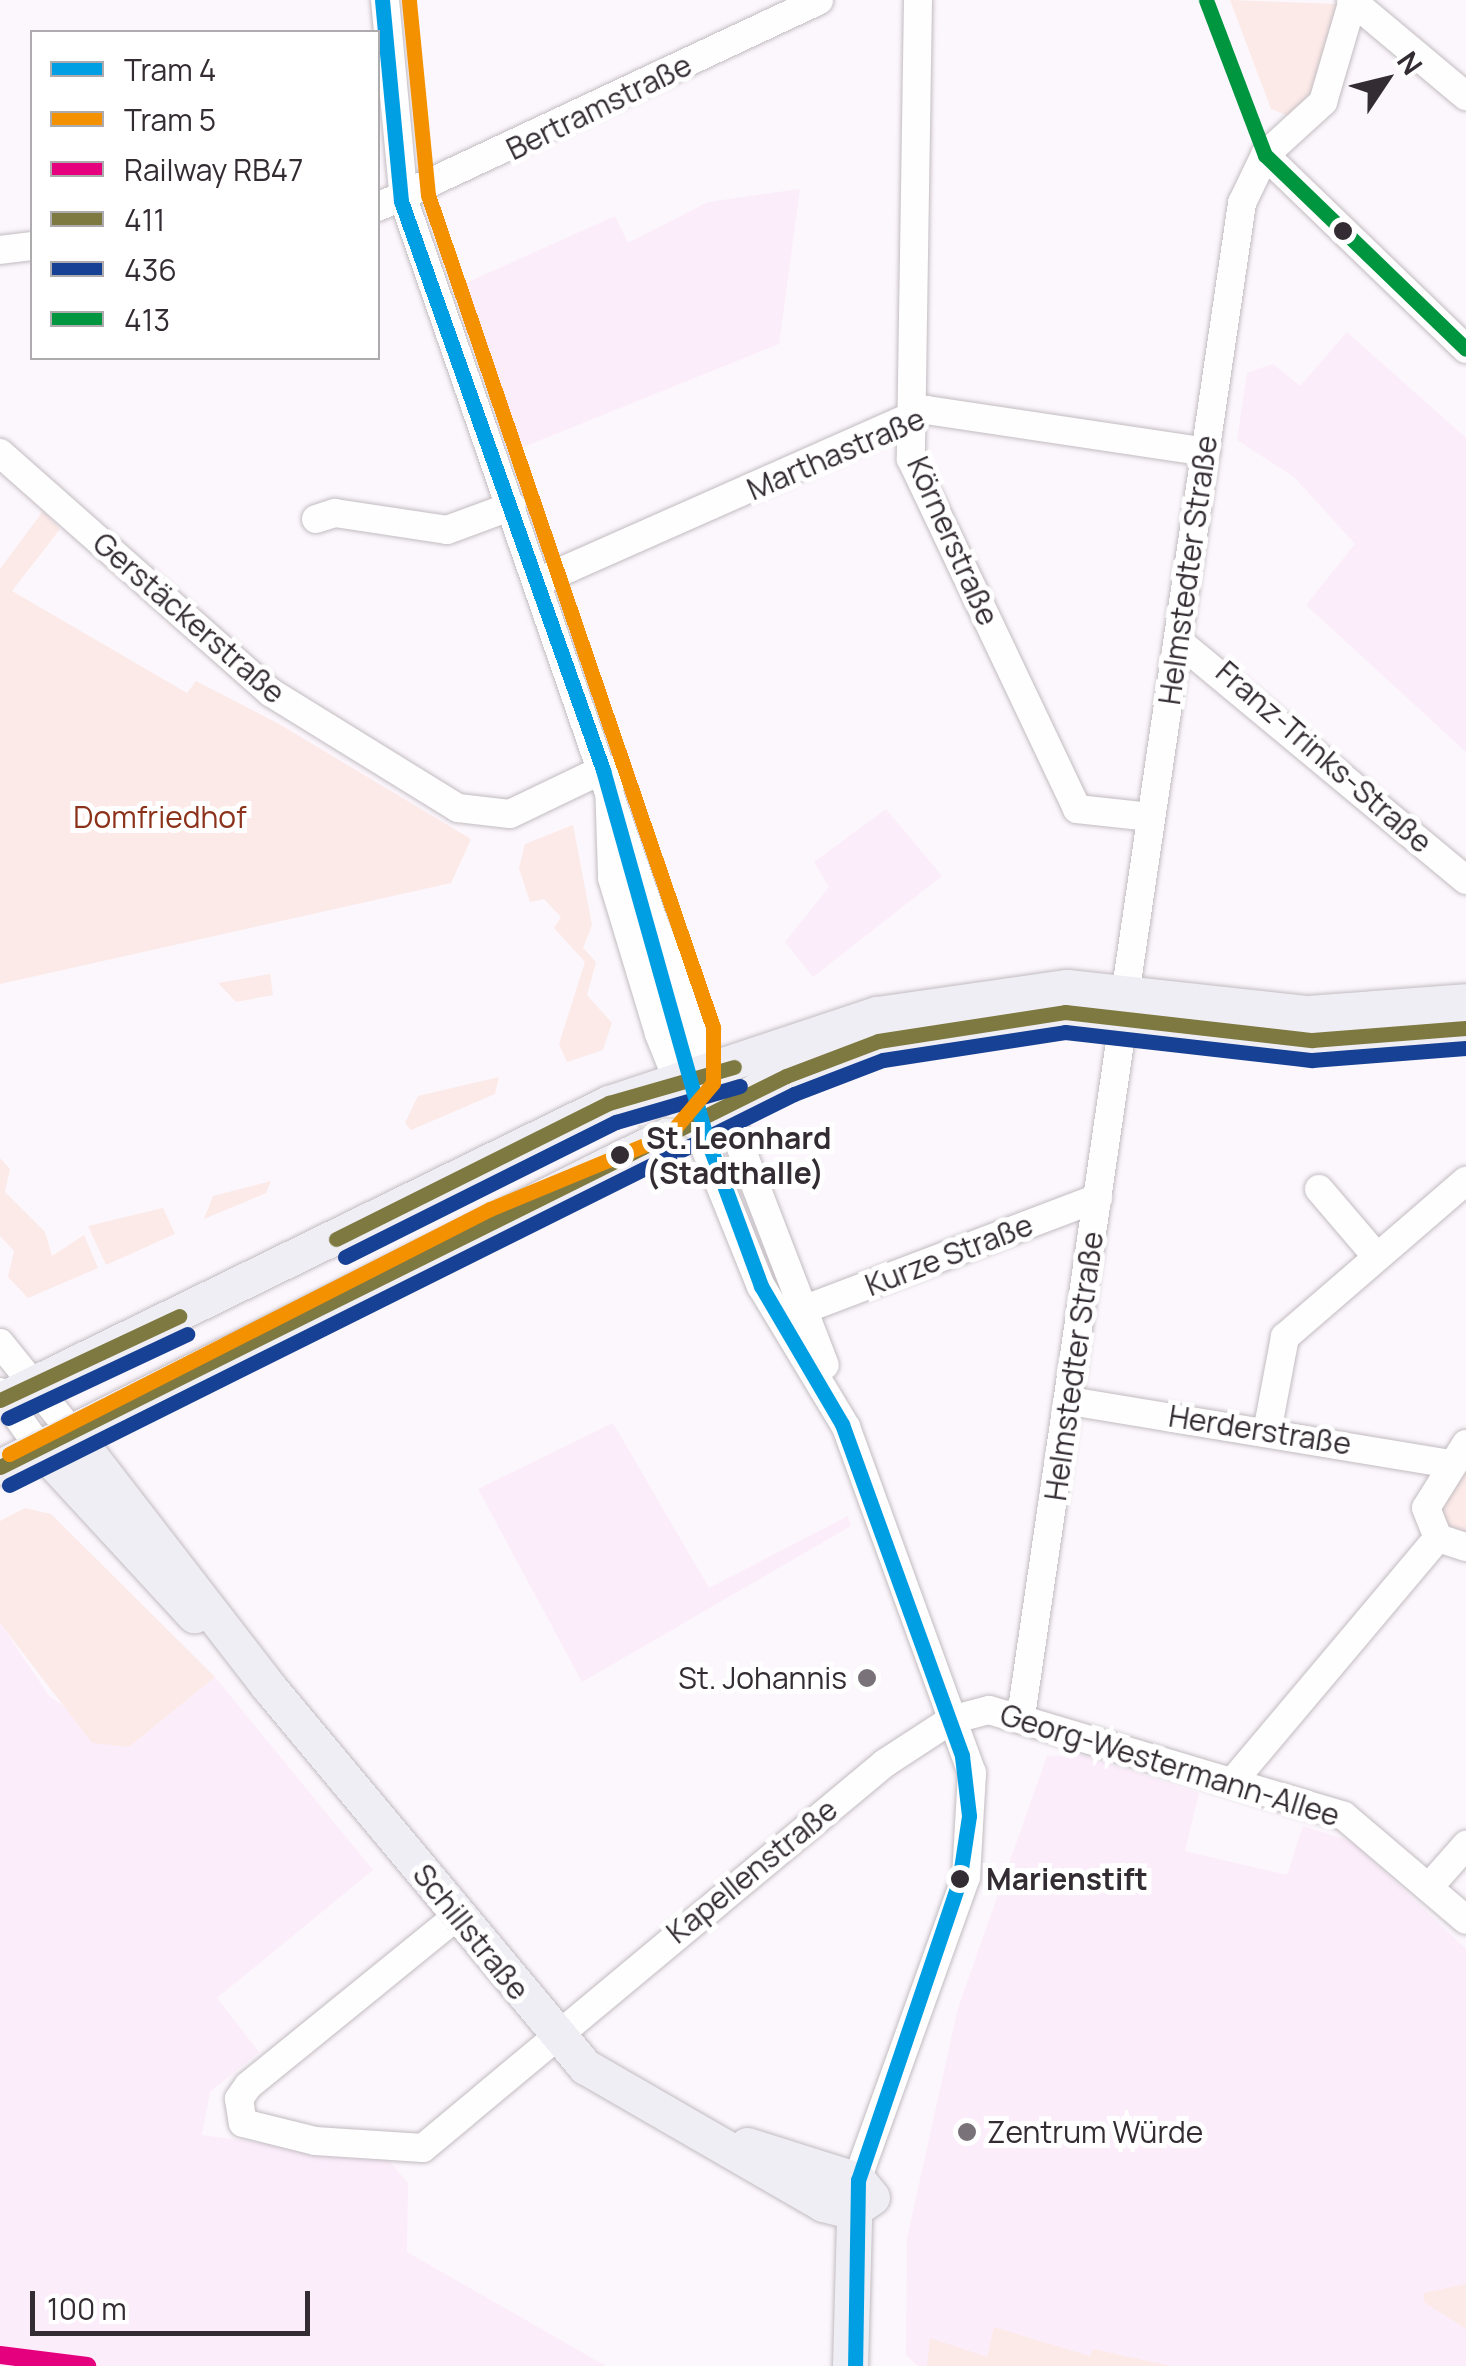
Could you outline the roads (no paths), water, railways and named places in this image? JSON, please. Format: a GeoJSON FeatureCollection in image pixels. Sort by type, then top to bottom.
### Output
{"type":"FeatureCollection","features":[{"type":"Feature","properties":{"kind":"main road"},"geometry":{"type":"LineString","coordinates":[[10,1394],[609,1103],[922,1004],[1009,990],[1125,1002],[1308,1013],[1466,1001]]}},
{"type":"Feature","properties":{"kind":"main road"},"geometry":{"type":"LineString","coordinates":[[0,1467],[710,1118],[804,1068],[908,1033],[1002,1016],[1125,1002],[1312,1040],[1466,1028]]}},
{"type":"Feature","properties":{"kind":"main road","name":"Schillstraße"},"geometry":{"type":"LineString","coordinates":[[71,1431],[268,1686],[554,2034],[634,2102],[860,2196]]}},
{"type":"Feature","properties":{"kind":"main road","name":"Schillstraße"},"geometry":{"type":"LineString","coordinates":[[38,1448],[120,1542],[268,1686]]}},
{"type":"Feature","properties":{"kind":"main road"},"geometry":{"type":"LineString","coordinates":[[850,2366],[860,2196]]}},
{"type":"Feature","properties":{"kind":"main road"},"geometry":{"type":"LineString","coordinates":[[860,2196],[872,2366]]}},
{"type":"Feature","properties":{"kind":"street"},"geometry":{"type":"LineString","coordinates":[[386,0],[391,204],[512,506],[608,774],[621,920],[800,1311],[956,1718],[972,1774],[970,1865],[860,2196]]}},
{"type":"Feature","properties":{"kind":"street","name":"Bertramstraße"},"geometry":{"type":"LineString","coordinates":[[391,204],[819,0]]}},
{"type":"Feature","properties":{"kind":"street","name":"Körnerstraße"},"geometry":{"type":"LineString","coordinates":[[918,0],[911,459],[1077,809],[1151,817]]}},
{"type":"Feature","properties":{"kind":"street"},"geometry":{"type":"LineString","coordinates":[[1466,96],[1352,0],[1323,102],[1265,156],[1466,349]]}},
{"type":"Feature","properties":{"kind":"street","name":"Helmstedter Straße"},"geometry":{"type":"LineString","coordinates":[[1021,1716],[1070,1402],[1242,203],[1265,156]]}},
{"type":"Feature","properties":{"kind":"street"},"geometry":{"type":"LineString","coordinates":[[0,250],[30,246]]}},
{"type":"Feature","properties":{"kind":"street","name":"Marthastraße"},"geometry":{"type":"LineString","coordinates":[[540,581],[926,410],[1206,452]]}},
{"type":"Feature","properties":{"kind":"street","name":"Gerstäckerstraße"},"geometry":{"type":"LineString","coordinates":[[0,453],[270,692],[458,808],[494,817],[608,774]]}},
{"type":"Feature","properties":{"kind":"street"},"geometry":{"type":"LineString","coordinates":[[316,519],[334,513],[447,530],[512,506]]}},
{"type":"Feature","properties":{"kind":"street","name":"Franz-Trinks-Straße"},"geometry":{"type":"LineString","coordinates":[[1178,640],[1466,880]]}},
{"type":"Feature","properties":{"kind":"street"},"geometry":{"type":"LineString","coordinates":[[710,1118],[761,1286],[840,1414]]}},
{"type":"Feature","properties":{"kind":"street"},"geometry":{"type":"LineString","coordinates":[[1267,1432],[1285,1337],[1466,1181]]}},
{"type":"Feature","properties":{"kind":"street"},"geometry":{"type":"LineString","coordinates":[[1319,1189],[1377,1257]]}},
{"type":"Feature","properties":{"kind":"street","name":"Kurze Straße"},"geometry":{"type":"LineString","coordinates":[[800,1311],[1098,1198]]}},
{"type":"Feature","properties":{"kind":"street"},"geometry":{"type":"LineString","coordinates":[[0,1343],[10,1394],[38,1448]]}},
{"type":"Feature","properties":{"kind":"street"},"geometry":{"type":"LineString","coordinates":[[10,1394],[71,1431]]}},
{"type":"Feature","properties":{"kind":"street","name":"Herderstraße"},"geometry":{"type":"LineString","coordinates":[[1070,1402],[1267,1432],[1457,1454]]}},
{"type":"Feature","properties":{"kind":"street"},"geometry":{"type":"LineString","coordinates":[[1438,1538],[1426,1508],[1457,1454]]}},
{"type":"Feature","properties":{"kind":"street"},"geometry":{"type":"LineString","coordinates":[[1438,1538],[1466,1547]]}},
{"type":"Feature","properties":{"kind":"street"},"geometry":{"type":"LineString","coordinates":[[1234,1780],[1438,1538]]}},
{"type":"Feature","properties":{"kind":"street","name":"Georg-Westermann-Allee"},"geometry":{"type":"LineString","coordinates":[[956,1718],[989,1710],[1021,1716],[1234,1780],[1364,1826],[1466,1920]]}},
{"type":"Feature","properties":{"kind":"street","name":"Kapellenstraße"},"geometry":{"type":"LineString","coordinates":[[457,1916],[239,2099],[252,2131],[315,2142],[422,2148],[554,2034],[885,1762],[956,1718]]}},
{"type":"Feature","properties":{"kind":"street"},"geometry":{"type":"LineString","coordinates":[[1430,1886],[1466,1845]]}},
{"type":"Feature","properties":{"kind":"tram line","name":"4"},"geometry":{"type":"LineString","coordinates":[[382,0],[401,201],[603,770],[707,1139],[761,1286],[842,1424],[962,1756],[969,1816],[959,1882],[858,2180],[855,2366]]}},
{"type":"Feature","properties":{"kind":"tram line","name":"5"},"geometry":{"type":"LineString","coordinates":[[9,1454],[490,1209],[669,1135],[713,1083],[713,1027],[428,195],[409,0]]}},
{"type":"Feature","properties":{"kind":"tram line"},"geometry":{"type":"LineString","coordinates":[[636,1118],[686,1118],[725,1162]]}},
{"type":"Feature","properties":{"kind":"tram line"},"geometry":{"type":"LineString","coordinates":[[639,1126],[681,1133],[706,1153]]}},
{"type":"Feature","properties":{"kind":"rail line","name":"RB47"},"geometry":{"type":"LineString","coordinates":[[0,2355],[87,2366]]}},
{"type":"Feature","properties":{"kind":"place","name":"St. Leonhard (Stadthalle)"},"geometry":{"type":"Point","coordinates":[620,1155]}},
{"type":"Feature","properties":{"kind":"place","name":"St. Johannis"},"geometry":{"type":"Point","coordinates":[867,1678]}},
{"type":"Feature","properties":{"kind":"place","name":"Marienstift"},"geometry":{"type":"Point","coordinates":[960,1879]}},
{"type":"Feature","properties":{"kind":"place","name":"Zentrum Würde"},"geometry":{"type":"Point","coordinates":[967,2132]}},
{"type":"Feature","properties":{"kind":"park label","name":"Domfriedhof"},"geometry":{"type":"Point","coordinates":[160,817]}}]}
